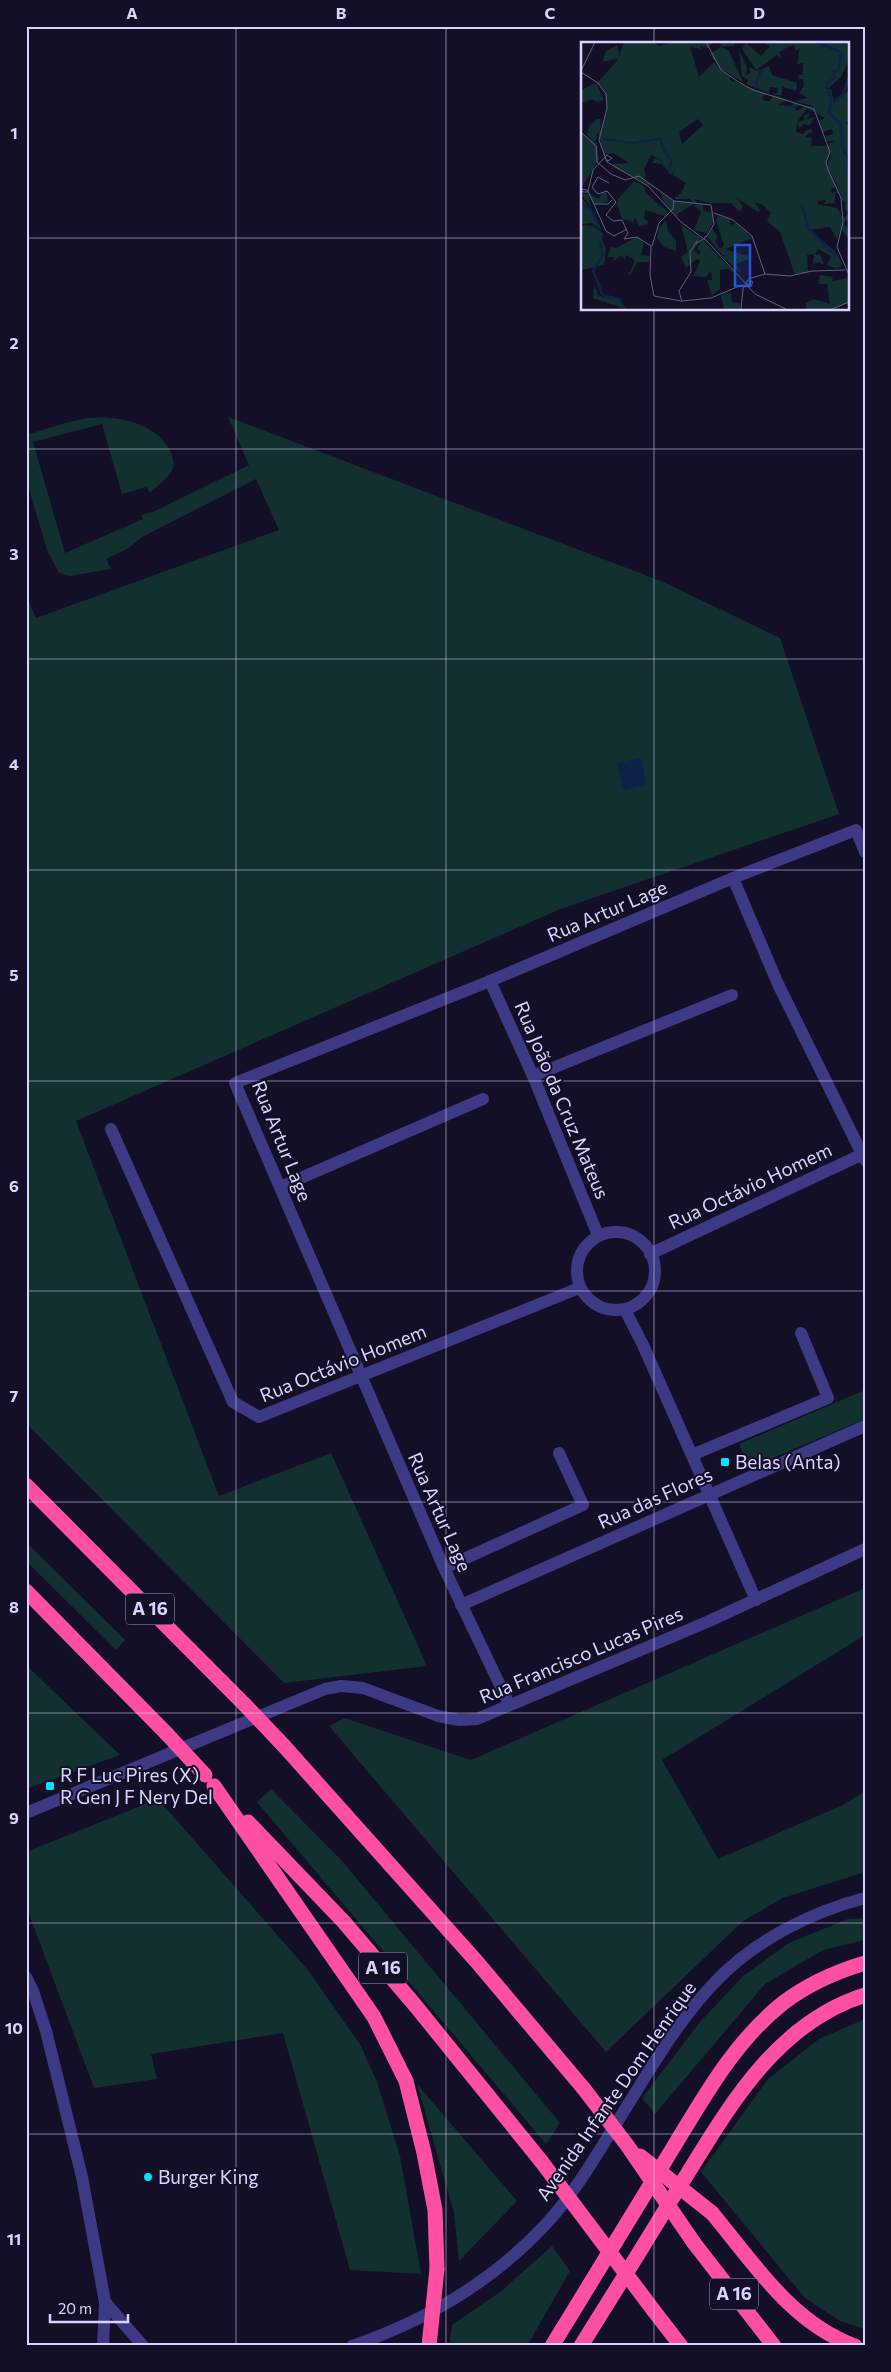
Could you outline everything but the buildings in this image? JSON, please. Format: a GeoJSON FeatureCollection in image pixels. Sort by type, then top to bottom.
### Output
{"type":"FeatureCollection","features":[{"type":"Feature","properties":{"kind":"highway","name":"A 16"},"geometry":{"type":"LineString","coordinates":[[26,1485],[284,1746],[477,1962],[584,2089],[627,2145],[694,2242],[774,2346]]}},
{"type":"Feature","properties":{"kind":"highway","name":"A 16"},"geometry":{"type":"LineString","coordinates":[[26,1591],[166,1733],[209,1781],[343,1921],[414,2004],[541,2161],[681,2346]]}},
{"type":"Feature","properties":{"kind":"highway"},"geometry":{"type":"LineString","coordinates":[[209,1781],[374,2017],[406,2080],[424,2152],[435,2210],[437,2269],[430,2346]]}},
{"type":"Feature","properties":{"kind":"highway"},"geometry":{"type":"LineString","coordinates":[[552,2346],[686,2126],[740,2046],[783,2003],[808,1986],[834,1973],[865,1964]]}},
{"type":"Feature","properties":{"kind":"highway"},"geometry":{"type":"LineString","coordinates":[[581,2346],[723,2117],[752,2078],[778,2047],[809,2021],[840,2002],[865,1995]]}},
{"type":"Feature","properties":{"kind":"highway"},"geometry":{"type":"LineString","coordinates":[[627,2145],[712,2212],[792,2308],[840,2340],[855,2346]]}},
{"type":"Feature","properties":{"kind":"street","name":"Rua Artur Lage"},"geometry":{"type":"LineString","coordinates":[[509,1704],[444,1568],[360,1377],[344,1335],[235,1083],[490,981],[733,878],[856,830],[865,852]]}},
{"type":"Feature","properties":{"kind":"street"},"geometry":{"type":"LineString","coordinates":[[733,878],[778,984],[864,1156]]}},
{"type":"Feature","properties":{"kind":"street","name":"Rua João da Cruz Mateus"},"geometry":{"type":"LineString","coordinates":[[490,981],[533,1076],[598,1235]]}},
{"type":"Feature","properties":{"kind":"street"},"geometry":{"type":"LineString","coordinates":[[533,1076],[732,995]]}},
{"type":"Feature","properties":{"kind":"street"},"geometry":{"type":"LineString","coordinates":[[280,1187],[483,1099]]}},
{"type":"Feature","properties":{"kind":"street","name":"Rua Octávio Homem"},"geometry":{"type":"LineString","coordinates":[[111,1129],[233,1402],[259,1417],[579,1288]]}},
{"type":"Feature","properties":{"kind":"street","name":"Rua Octávio Homem"},"geometry":{"type":"LineString","coordinates":[[650,1254],[864,1156]]}},
{"type":"Feature","properties":{"kind":"street"},"geometry":{"type":"LineString","coordinates":[[613,1231],[627,1233],[643,1242],[650,1254],[655,1263],[656,1276],[652,1289],[638,1304],[625,1310],[611,1311],[587,1299],[579,1288],[576,1273],[578,1259],[587,1243],[598,1235],[613,1231]]}},
{"type":"Feature","properties":{"kind":"street"},"geometry":{"type":"LineString","coordinates":[[625,1310],[710,1494],[756,1600]]}},
{"type":"Feature","properties":{"kind":"street"},"geometry":{"type":"LineString","coordinates":[[692,1455],[828,1398],[801,1333]]}},
{"type":"Feature","properties":{"kind":"street","name":"Rua das Flores"},"geometry":{"type":"LineString","coordinates":[[461,1605],[865,1426]]}},
{"type":"Feature","properties":{"kind":"street"},"geometry":{"type":"LineString","coordinates":[[444,1568],[583,1505],[559,1453]]}},
{"type":"Feature","properties":{"kind":"street","name":"Rua Francisco Lucas Pires"},"geometry":{"type":"LineString","coordinates":[[26,1813],[325,1689],[341,1686],[363,1688],[438,1716],[459,1720],[477,1719],[756,1600],[865,1549]]}},
{"type":"Feature","properties":{"kind":"street","name":"Avenida Infante Dom Henrique"},"geometry":{"type":"LineString","coordinates":[[352,2346],[383,2335],[436,2310],[468,2290],[522,2248],[547,2223],[579,2183],[671,2040],[693,2008],[718,1979],[749,1953],[806,1918],[865,1898]]}},
{"type":"Feature","properties":{"kind":"street"},"geometry":{"type":"LineString","coordinates":[[26,1977],[30,1993],[46,2031],[82,2177],[105,2302],[103,2346]]}},
{"type":"Feature","properties":{"kind":"street"},"geometry":{"type":"LineString","coordinates":[[105,2302],[143,2346]]}},
{"type":"Feature","properties":{"kind":"green space"},"geometry":{"type":"Polygon","coordinates":[[[228,417],[661,581],[780,638],[839,814],[558,910],[76,1121],[219,1496],[331,1453],[427,1666],[284,1683],[26,1423],[26,594],[36,618],[279,530],[256,479],[142,537],[127,549],[106,559],[111,569],[70,576],[59,573],[47,550],[26,479],[26,435],[81,419],[112,418],[146,427],[164,441],[170,450],[174,466],[166,478],[150,493],[147,487],[122,494],[102,424],[33,442],[65,553],[143,519],[142,515],[155,511],[249,465],[228,417]]]}},
{"type":"Feature","properties":{"kind":"green space"},"geometry":{"type":"Polygon","coordinates":[[[865,1390],[865,1419],[749,1468],[739,1444],[865,1390]]]}},
{"type":"Feature","properties":{"kind":"green space"},"geometry":{"type":"Polygon","coordinates":[[[26,1542],[125,1640],[116,1650],[26,1561],[26,1542]]]}},
{"type":"Feature","properties":{"kind":"green space"},"geometry":{"type":"Polygon","coordinates":[[[865,1588],[865,1635],[662,1760],[718,1859],[843,1805],[865,1791],[865,1872],[783,1898],[743,1921],[606,2052],[329,1726],[345,1718],[471,1760],[865,1588]]]}},
{"type":"Feature","properties":{"kind":"green space"},"geometry":{"type":"Polygon","coordinates":[[[26,1665],[120,1755],[26,1789],[26,1665]]]}},
{"type":"Feature","properties":{"kind":"green space"},"geometry":{"type":"Polygon","coordinates":[[[271,1789],[342,1861],[560,2123],[546,2144],[257,1802],[271,1789]]]}},
{"type":"Feature","properties":{"kind":"green space"},"geometry":{"type":"Polygon","coordinates":[[[158,1799],[308,1970],[361,2046],[377,2082],[400,2156],[421,2274],[350,2270],[283,2033],[151,2054],[157,2079],[94,2088],[26,1906],[26,1852],[158,1799]]]}},
{"type":"Feature","properties":{"kind":"green space"},"geometry":{"type":"Polygon","coordinates":[[[865,1918],[865,1940],[823,1950],[765,1984],[655,2114],[642,2098],[700,2022],[743,1976],[789,1943],[848,1919],[865,1918]]]}},
{"type":"Feature","properties":{"kind":"green space"},"geometry":{"type":"Polygon","coordinates":[[[865,2019],[865,2329],[840,2321],[805,2298],[701,2172],[768,2079],[819,2039],[865,2019]]]}},
{"type":"Feature","properties":{"kind":"green space"},"geometry":{"type":"Polygon","coordinates":[[[417,2084],[517,2201],[459,2261],[454,2213],[417,2084]]]}},
{"type":"Feature","properties":{"kind":"green space"},"geometry":{"type":"Polygon","coordinates":[[[552,2246],[570,2271],[527,2346],[449,2346],[452,2325],[500,2292],[552,2246]]]}},
{"type":"Feature","properties":{"kind":"water"},"geometry":{"type":"Polygon","coordinates":[[[641,758],[646,785],[623,790],[617,763],[641,758]]]}},
{"type":"Feature","properties":{"kind":"place","name":"Belas (Anta)"},"geometry":{"type":"Point","coordinates":[725,1462]}},
{"type":"Feature","properties":{"kind":"place","name":"R F Luc Pires (X) R Gen J F Nery Del"},"geometry":{"type":"Point","coordinates":[50,1786]}},
{"type":"Feature","properties":{"kind":"place","name":"Burger King"},"geometry":{"type":"Point","coordinates":[148,2177]}}]}
